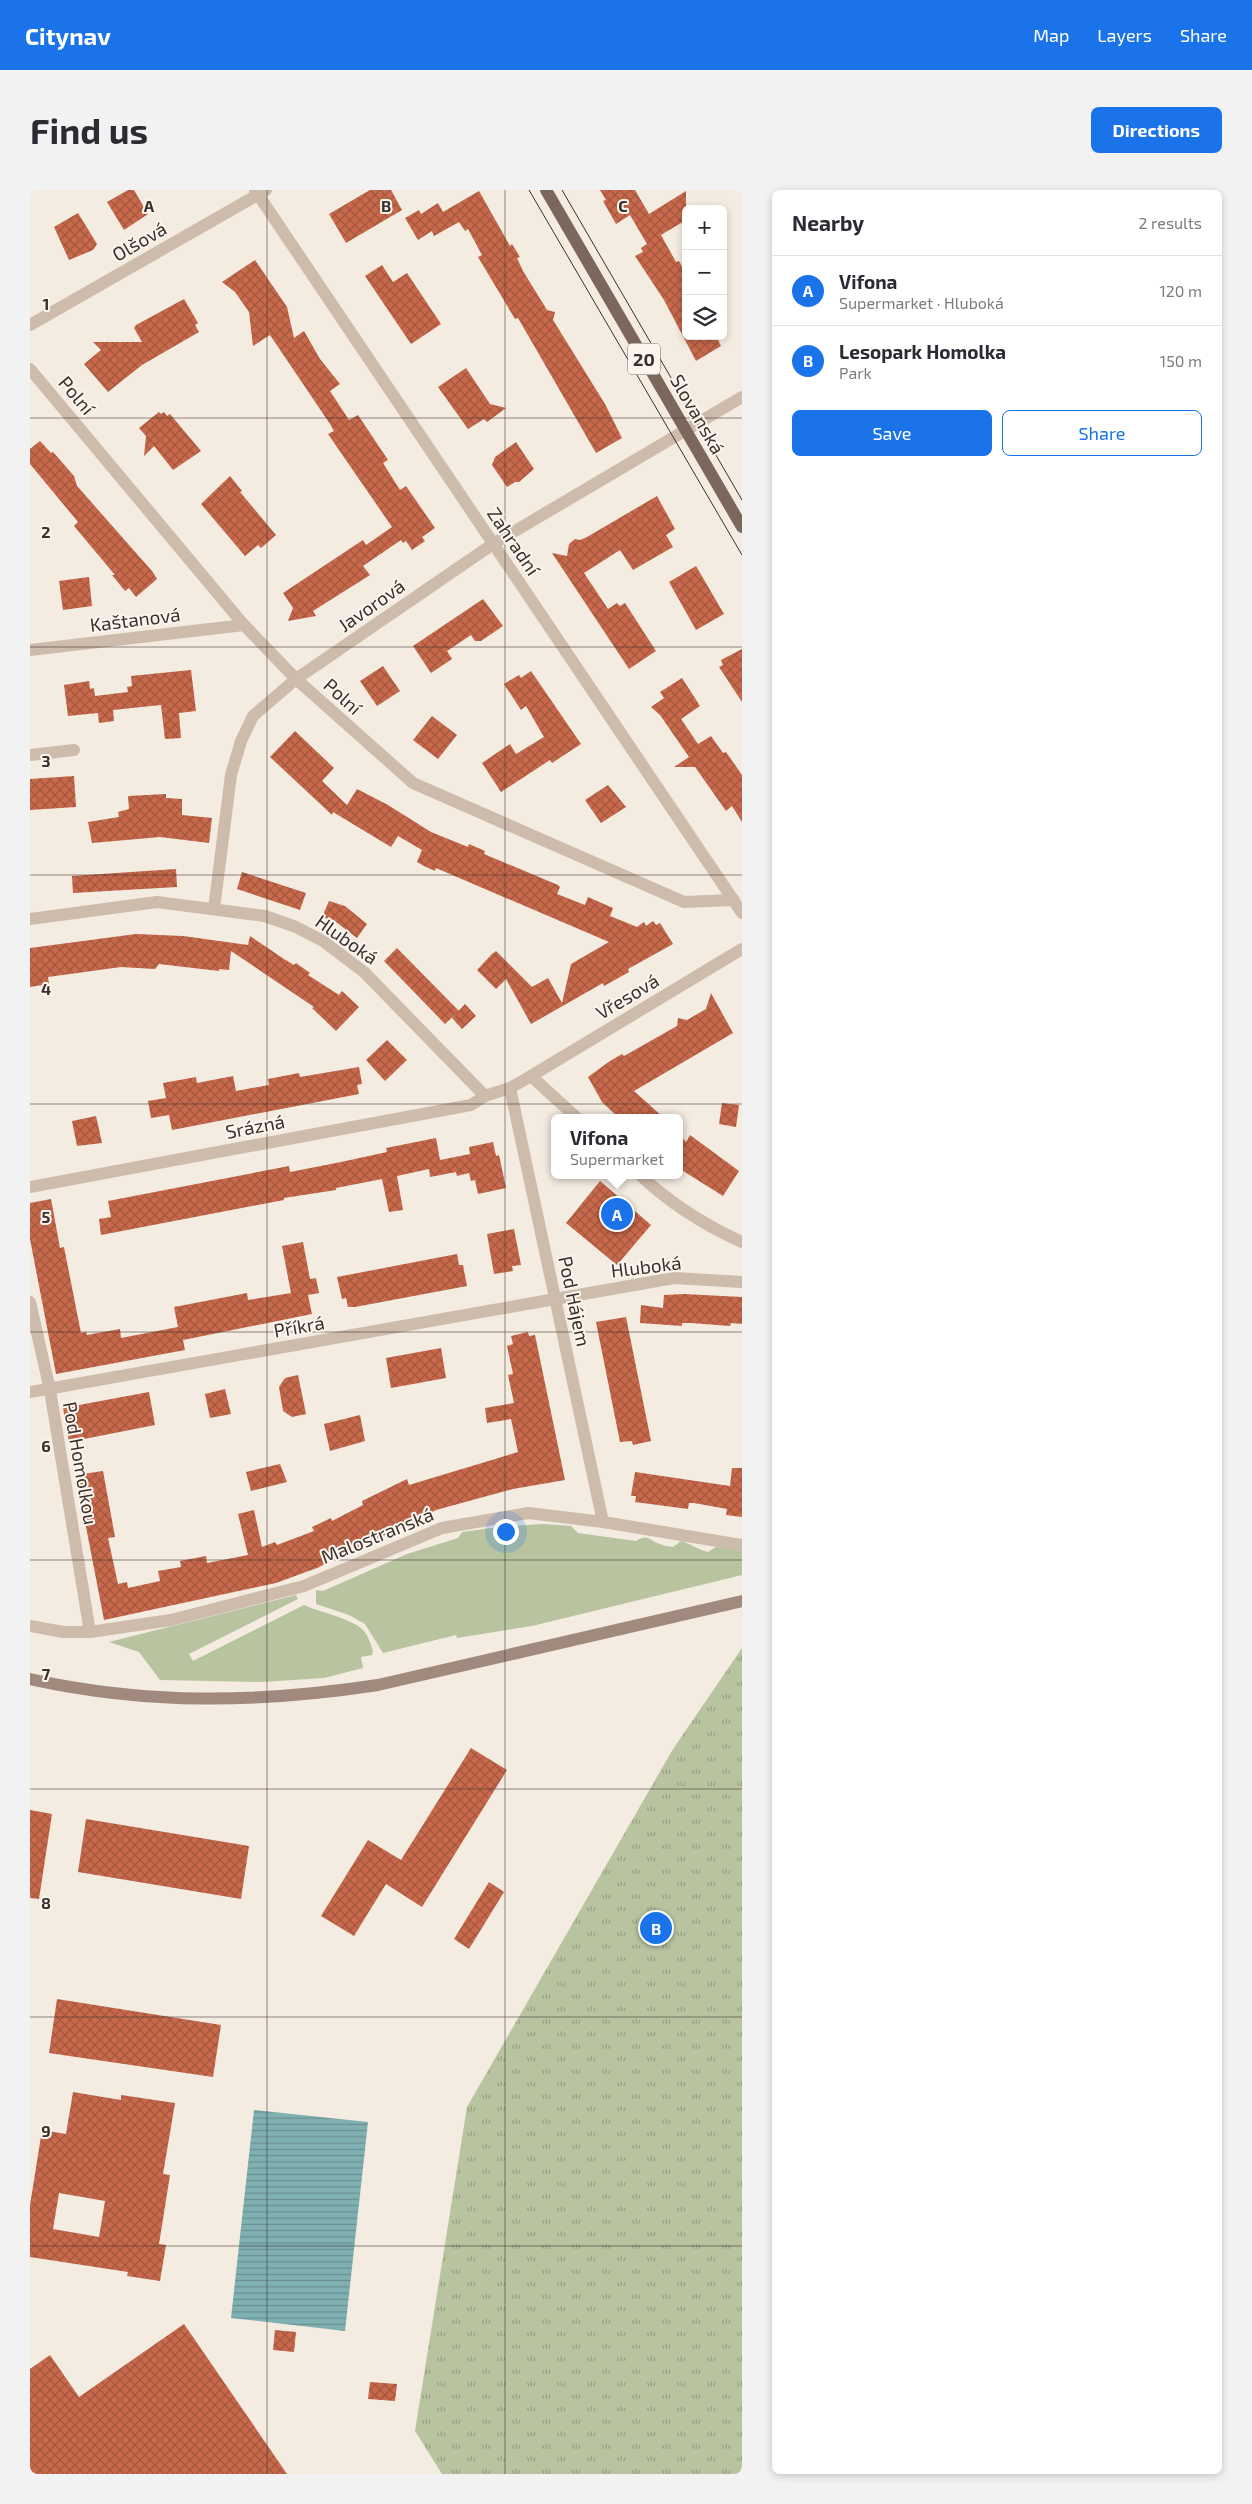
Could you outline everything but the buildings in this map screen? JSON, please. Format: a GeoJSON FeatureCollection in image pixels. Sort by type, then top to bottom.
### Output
{"type":"FeatureCollection","features":[{"type":"Feature","properties":{"kind":"main road","name":"Slovanská"},"geometry":{"type":"LineString","coordinates":[[546,190],[742,527]]}},
{"type":"Feature","properties":{"kind":"main road"},"geometry":{"type":"LineString","coordinates":[[30,1679],[78,1690],[156,1699],[232,1700],[320,1694],[378,1684],[742,1601]]}},
{"type":"Feature","properties":{"kind":"street","name":"Olšová"},"geometry":{"type":"LineString","coordinates":[[30,325],[260,192]]}},
{"type":"Feature","properties":{"kind":"street","name":"Zahradní"},"geometry":{"type":"LineString","coordinates":[[260,192],[493,544],[742,913]]}},
{"type":"Feature","properties":{"kind":"street","name":"Polní"},"geometry":{"type":"LineString","coordinates":[[30,369],[244,625],[296,679],[413,783],[684,902],[734,900]]}},
{"type":"Feature","properties":{"kind":"street","name":"Javorová"},"geometry":{"type":"LineString","coordinates":[[214,909],[231,776],[240,741],[253,716],[296,679],[493,544],[742,397]]}},
{"type":"Feature","properties":{"kind":"street","name":"Kaštanová"},"geometry":{"type":"LineString","coordinates":[[30,650],[244,625]]}},
{"type":"Feature","properties":{"kind":"street"},"geometry":{"type":"LineString","coordinates":[[30,755],[74,750]]}},
{"type":"Feature","properties":{"kind":"street","name":"Hluboká"},"geometry":{"type":"LineString","coordinates":[[30,919],[157,902],[265,916],[296,926],[343,955],[364,972],[485,1096]]}},
{"type":"Feature","properties":{"kind":"street","name":"Vřesová"},"geometry":{"type":"LineString","coordinates":[[531,1076],[742,949]]}},
{"type":"Feature","properties":{"kind":"street"},"geometry":{"type":"LineString","coordinates":[[485,1096],[510,1088],[531,1076],[573,1114]]}},
{"type":"Feature","properties":{"kind":"street","name":"Pod Hájem"},"geometry":{"type":"LineString","coordinates":[[510,1088],[603,1522]]}},
{"type":"Feature","properties":{"kind":"street","name":"Srázná"},"geometry":{"type":"LineString","coordinates":[[30,1187],[471,1105],[485,1096]]}},
{"type":"Feature","properties":{"kind":"street"},"geometry":{"type":"LineString","coordinates":[[645,1179],[681,1208],[709,1226],[742,1242]]}},
{"type":"Feature","properties":{"kind":"street","name":"Hluboká"},"geometry":{"type":"LineString","coordinates":[[555,1298],[674,1278],[742,1282]]}},
{"type":"Feature","properties":{"kind":"street","name":"Příkrá"},"geometry":{"type":"LineString","coordinates":[[30,1392],[50,1390],[555,1298]]}},
{"type":"Feature","properties":{"kind":"street","name":"Pod Homolkou"},"geometry":{"type":"LineString","coordinates":[[30,1302],[50,1390],[90,1632]]}},
{"type":"Feature","properties":{"kind":"street","name":"Malostranská"},"geometry":{"type":"LineString","coordinates":[[30,1626],[63,1632],[90,1632],[171,1620],[304,1586],[442,1528],[528,1513],[603,1522],[742,1546]]}},
{"type":"Feature","properties":{"kind":"green space"},"geometry":{"type":"Polygon","coordinates":[[[544,1524],[571,1526],[578,1533],[636,1541],[649,1538],[656,1543],[673,1547],[681,1541],[708,1552],[716,1547],[742,1550],[742,1575],[532,1626],[457,1638],[456,1635],[383,1653],[365,1624],[349,1615],[316,1604],[316,1590],[323,1591],[407,1554],[458,1538],[462,1532],[506,1526],[544,1524]]]}},
{"type":"Feature","properties":{"kind":"green space"},"geometry":{"type":"Polygon","coordinates":[[[296,1595],[298,1599],[189,1654],[193,1661],[304,1605],[352,1622],[363,1630],[368,1637],[373,1651],[372,1655],[361,1657],[363,1668],[324,1678],[262,1682],[160,1680],[139,1652],[109,1642],[296,1595]]]}},
{"type":"Feature","properties":{"kind":"green space"},"geometry":{"type":"Polygon","coordinates":[[[742,1648],[742,2474],[442,2474],[415,2431],[467,2107],[673,1749],[742,1648]]]}},
{"type":"Feature","properties":{"kind":"water"},"geometry":{"type":"Polygon","coordinates":[[[254,2110],[368,2122],[345,2331],[231,2318],[254,2110]]]}},
{"type":"Feature","properties":{"kind":"tram line"},"geometry":{"type":"LineString","coordinates":[[529,190],[742,555]]}},
{"type":"Feature","properties":{"kind":"tram line"},"geometry":{"type":"LineString","coordinates":[[562,190],[742,500]]}},
{"type":"Feature","properties":{"kind":"place","name":"Vifona"},"geometry":{"type":"Point","coordinates":[617,1214]}},
{"type":"Feature","properties":{"kind":"place","name":"Lesopark Homolka"},"geometry":{"type":"Point","coordinates":[656,1928]}}]}
